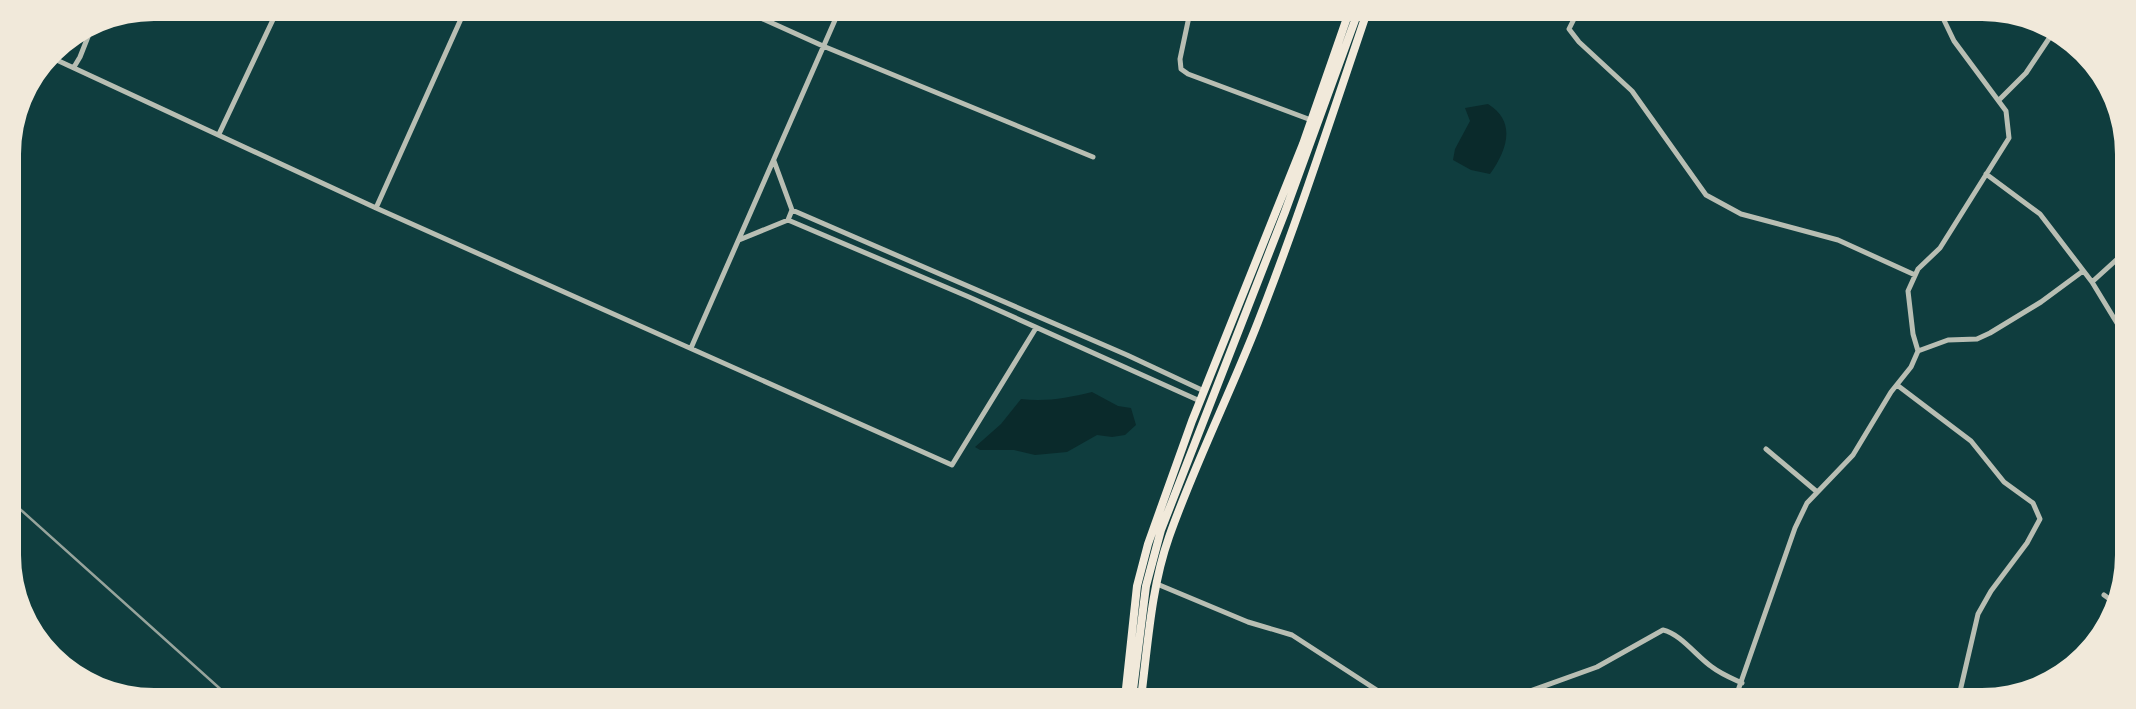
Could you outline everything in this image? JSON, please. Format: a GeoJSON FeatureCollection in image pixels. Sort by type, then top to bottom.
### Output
{"type":"FeatureCollection","features":[{"type":"Feature","properties":{"kind":"main road"},"geometry":{"type":"LineString","coordinates":[[1126,688],[1137,586],[1148,544],[1200,401],[1311,120],[1346,21]]}},
{"type":"Feature","properties":{"kind":"main road"},"geometry":{"type":"LineString","coordinates":[[1133,688],[1146,586],[1161,530],[1285,212],[1354,21]]}},
{"type":"Feature","properties":{"kind":"main road"},"geometry":{"type":"LineString","coordinates":[[1142,688],[1157,584],[1169,538],[1258,323],[1301,207],[1364,21]]}},
{"type":"Feature","properties":{"kind":"street"},"geometry":{"type":"LineString","coordinates":[[219,134],[272,21]]}},
{"type":"Feature","properties":{"kind":"street"},"geometry":{"type":"LineString","coordinates":[[376,208],[460,21]]}},
{"type":"Feature","properties":{"kind":"street"},"geometry":{"type":"LineString","coordinates":[[767,21],[1093,157]]}},
{"type":"Feature","properties":{"kind":"street"},"geometry":{"type":"LineString","coordinates":[[691,348],[834,21]]}},
{"type":"Feature","properties":{"kind":"street"},"geometry":{"type":"LineString","coordinates":[[1188,21],[1180,59],[1181,69],[1199,79],[1311,120]]}},
{"type":"Feature","properties":{"kind":"street"},"geometry":{"type":"LineString","coordinates":[[1573,21],[1569,29],[1579,42],[1632,91],[1706,195],[1741,214],[1838,240],[1915,275]]}},
{"type":"Feature","properties":{"kind":"street"},"geometry":{"type":"LineString","coordinates":[[1740,688],[1795,528],[1807,503],[1853,455],[1897,385],[1912,367],[1917,351],[1908,291],[1915,275],[1940,248],[2009,138],[2006,111],[1954,41],[1944,21]]}},
{"type":"Feature","properties":{"kind":"street"},"geometry":{"type":"LineString","coordinates":[[1999,100],[2026,73],[2048,39]]}},
{"type":"Feature","properties":{"kind":"street"},"geometry":{"type":"LineString","coordinates":[[74,67],[87,40]]}},
{"type":"Feature","properties":{"kind":"street"},"geometry":{"type":"LineString","coordinates":[[59,61],[376,208],[952,465],[1036,328]]}},
{"type":"Feature","properties":{"kind":"street"},"geometry":{"type":"LineString","coordinates":[[738,241],[788,220],[792,210],[774,162]]}},
{"type":"Feature","properties":{"kind":"street"},"geometry":{"type":"LineString","coordinates":[[1986,174],[2040,214],[2092,282],[2115,320]]}},
{"type":"Feature","properties":{"kind":"street"},"geometry":{"type":"LineString","coordinates":[[792,210],[1204,391]]}},
{"type":"Feature","properties":{"kind":"street"},"geometry":{"type":"LineString","coordinates":[[788,220],[1200,401]]}},
{"type":"Feature","properties":{"kind":"street"},"geometry":{"type":"LineString","coordinates":[[2092,282],[2115,261]]}},
{"type":"Feature","properties":{"kind":"street"},"geometry":{"type":"LineString","coordinates":[[1917,351],[1948,340],[1977,339],[1990,333],[2021,316],[2083,271]]}},
{"type":"Feature","properties":{"kind":"street"},"geometry":{"type":"LineString","coordinates":[[1897,385],[1971,441],[2004,482],[2033,503],[2040,519],[1978,614],[1961,688]]}},
{"type":"Feature","properties":{"kind":"street"},"geometry":{"type":"LineString","coordinates":[[1766,449],[1816,491]]}},
{"type":"Feature","properties":{"kind":"street"},"geometry":{"type":"LineString","coordinates":[[1157,584],[1248,622],[1292,635],[1374,688]]}},
{"type":"Feature","properties":{"kind":"street"},"geometry":{"type":"LineString","coordinates":[[2104,595],[2107,598]]}},
{"type":"Feature","properties":{"kind":"street"},"geometry":{"type":"LineString","coordinates":[[1538,688],[1597,667],[1663,630],[1678,638],[1711,667],[1742,683]]}},
{"type":"Feature","properties":{"kind":"water"},"geometry":{"type":"Polygon","coordinates":[[[1488,104],[1503,119],[1506,128],[1501,155],[1490,174],[1471,170],[1453,160],[1455,149],[1470,121],[1465,108],[1488,104]]]}},
{"type":"Feature","properties":{"kind":"water"},"geometry":{"type":"Polygon","coordinates":[[[1092,392],[1118,406],[1131,408],[1136,425],[1125,435],[1097,435],[1067,452],[1035,455],[1014,450],[980,450],[975,447],[1001,424],[1021,399],[1056,399],[1092,392]]]}},
{"type":"Feature","properties":{"kind":"railway"},"geometry":{"type":"LineString","coordinates":[[21,510],[219,688]]}}]}
